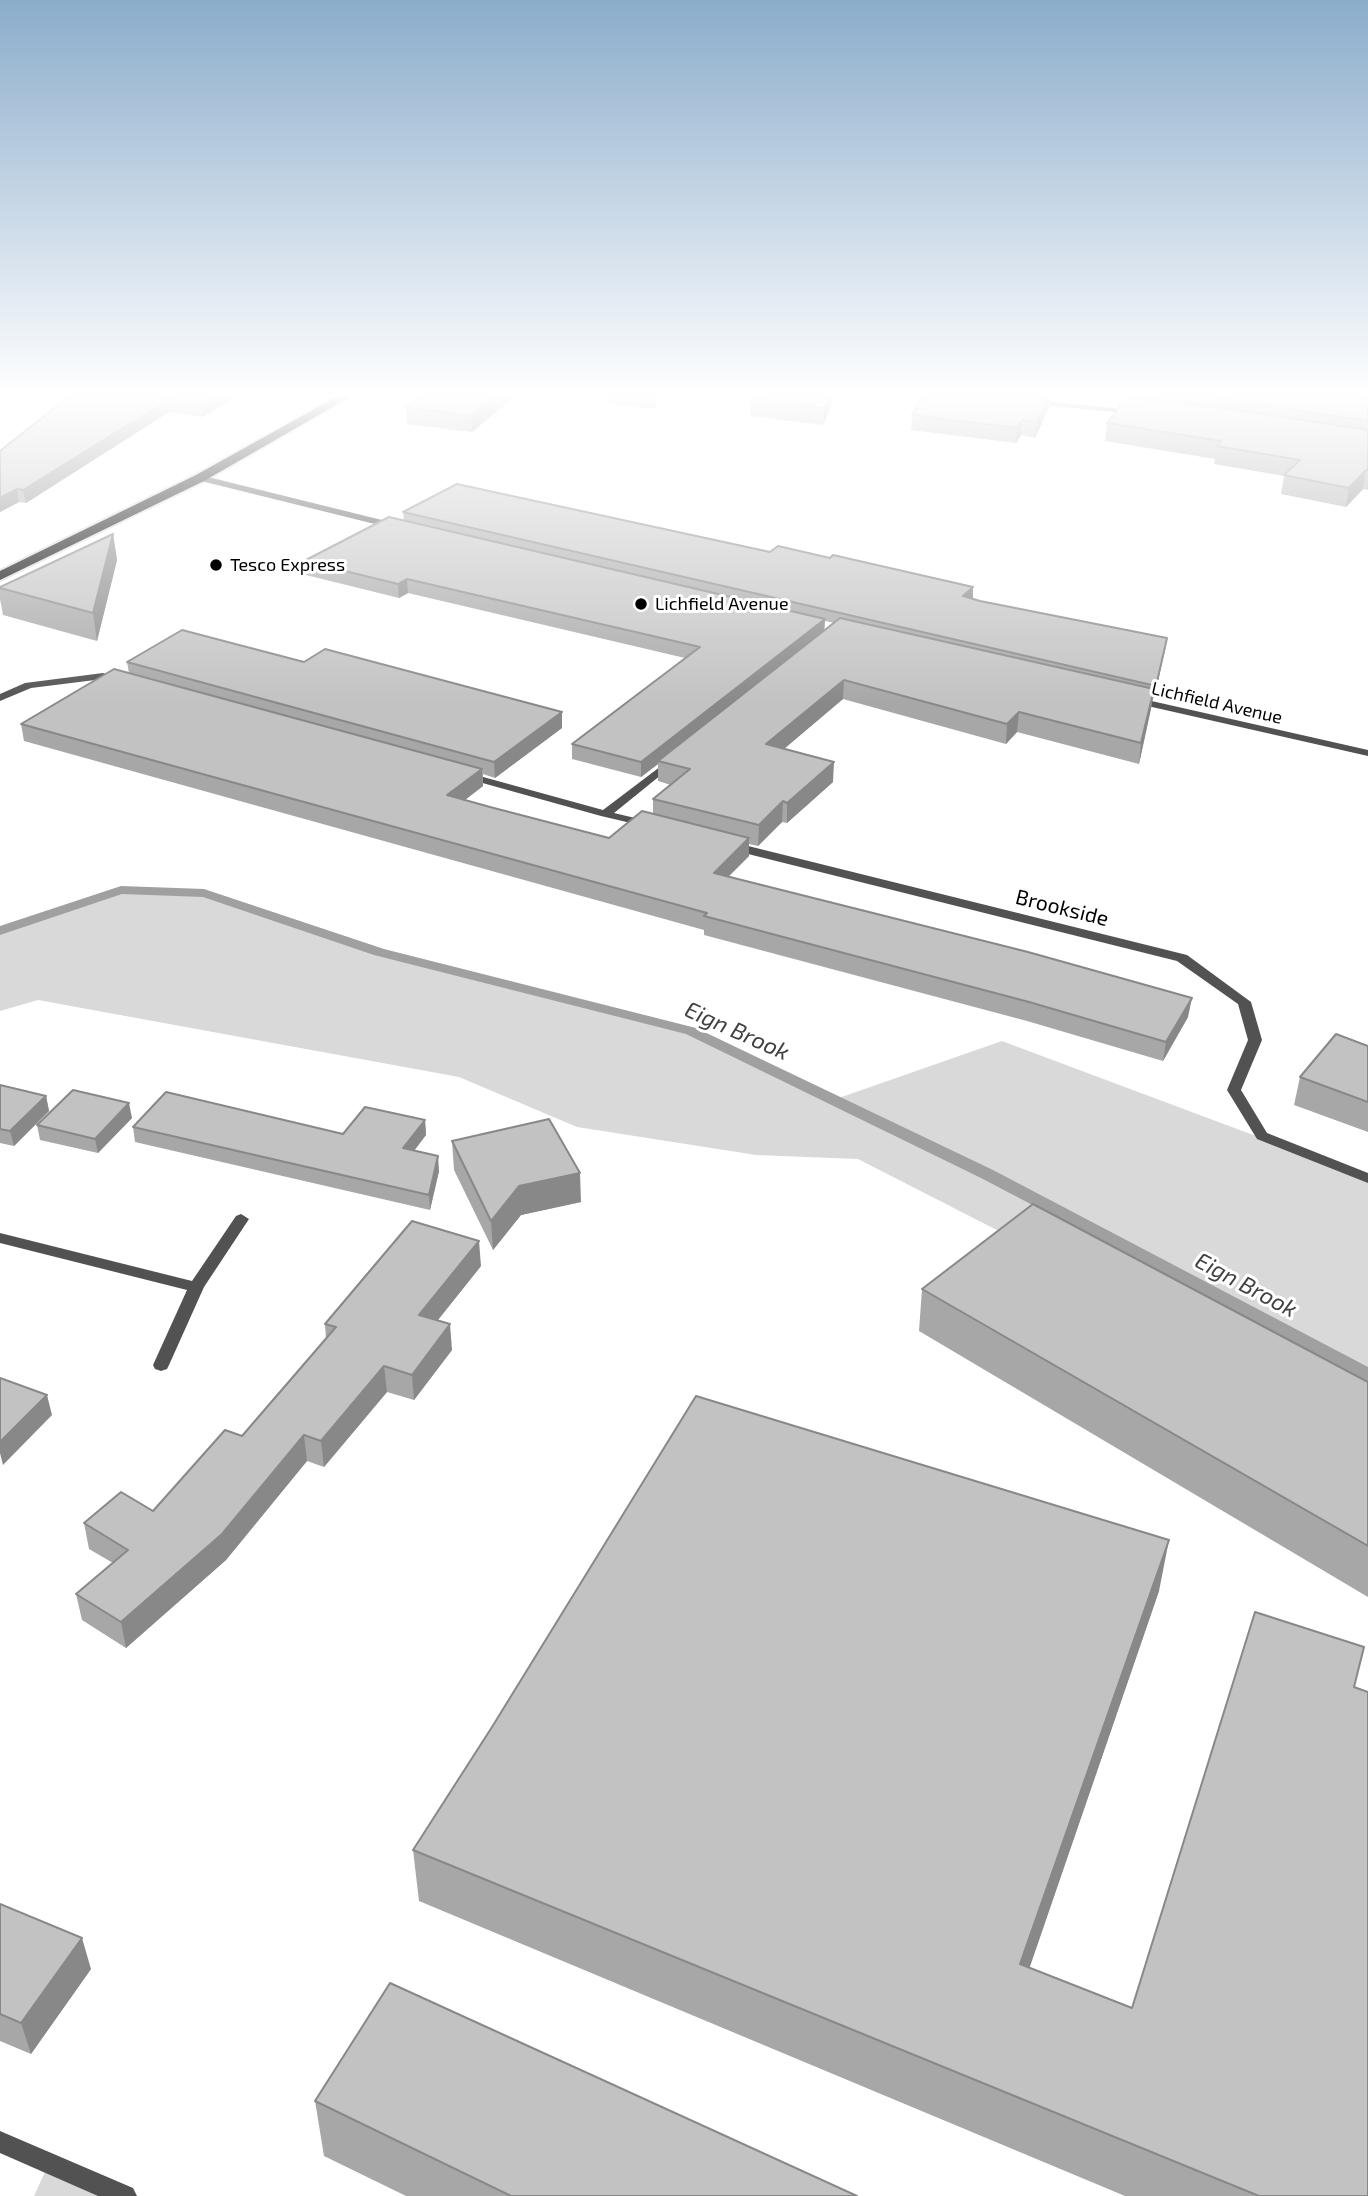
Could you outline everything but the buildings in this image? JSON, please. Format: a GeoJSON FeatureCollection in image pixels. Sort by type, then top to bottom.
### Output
{"type":"FeatureCollection","features":[{"type":"Feature","properties":{"kind":"highway"},"geometry":{"type":"LineString","coordinates":[[0,576],[156,499]]}},
{"type":"Feature","properties":{"kind":"street"},"geometry":{"type":"LineString","coordinates":[[287,499],[403,528]]}},
{"type":"Feature","properties":{"kind":"street"},"geometry":{"type":"LineString","coordinates":[[0,698],[29,685],[103,676],[129,683]]}},
{"type":"Feature","properties":{"kind":"street","name":"Lichfield Avenue"},"geometry":{"type":"LineString","coordinates":[[1122,697],[1368,753]]}},
{"type":"Feature","properties":{"kind":"street"},"geometry":{"type":"LineString","coordinates":[[605,814],[682,753]]}},
{"type":"Feature","properties":{"kind":"street"},"geometry":{"type":"LineString","coordinates":[[447,770],[659,827]]}},
{"type":"Feature","properties":{"kind":"street","name":"Brookside"},"geometry":{"type":"LineString","coordinates":[[712,841],[1181,958],[1244,1002],[1255,1040],[1234,1090],[1262,1136],[1368,1178]]}},
{"type":"Feature","properties":{"kind":"street"},"geometry":{"type":"LineString","coordinates":[[162,1365],[196,1287],[241,1219]]}},
{"type":"Feature","properties":{"kind":"street"},"geometry":{"type":"LineString","coordinates":[[0,1238],[196,1287]]}},
{"type":"Feature","properties":{"kind":"street"},"geometry":{"type":"LineString","coordinates":[[0,2141],[125,2196]]}},
{"type":"Feature","properties":{"kind":"shaded area"},"geometry":{"type":"Polygon","coordinates":[[[121,890],[204,893],[379,952],[691,1031],[833,1100],[1002,1041],[1368,1178],[1368,1431],[1028,1246],[858,1159],[756,1155],[577,1127],[459,1077],[38,1000],[0,1011],[0,931],[121,890]]]}},
{"type":"Feature","properties":{"kind":"shaded area"},"geometry":{"type":"Polygon","coordinates":[[[49,2163],[125,2196],[34,2196],[49,2163]]]}},
{"type":"Feature","properties":{"kind":"waterway","name":"Eign Brook"},"geometry":{"type":"LineString","coordinates":[[0,931],[121,890],[204,893],[379,952],[691,1031],[987,1174],[1368,1375]]}},
{"type":"Feature","properties":{"kind":"place","name":"Tesco Express"},"geometry":{"type":"Point","coordinates":[216,565]}},
{"type":"Feature","properties":{"kind":"place","name":"Lichfield Avenue"},"geometry":{"type":"Point","coordinates":[641,604]}}]}
